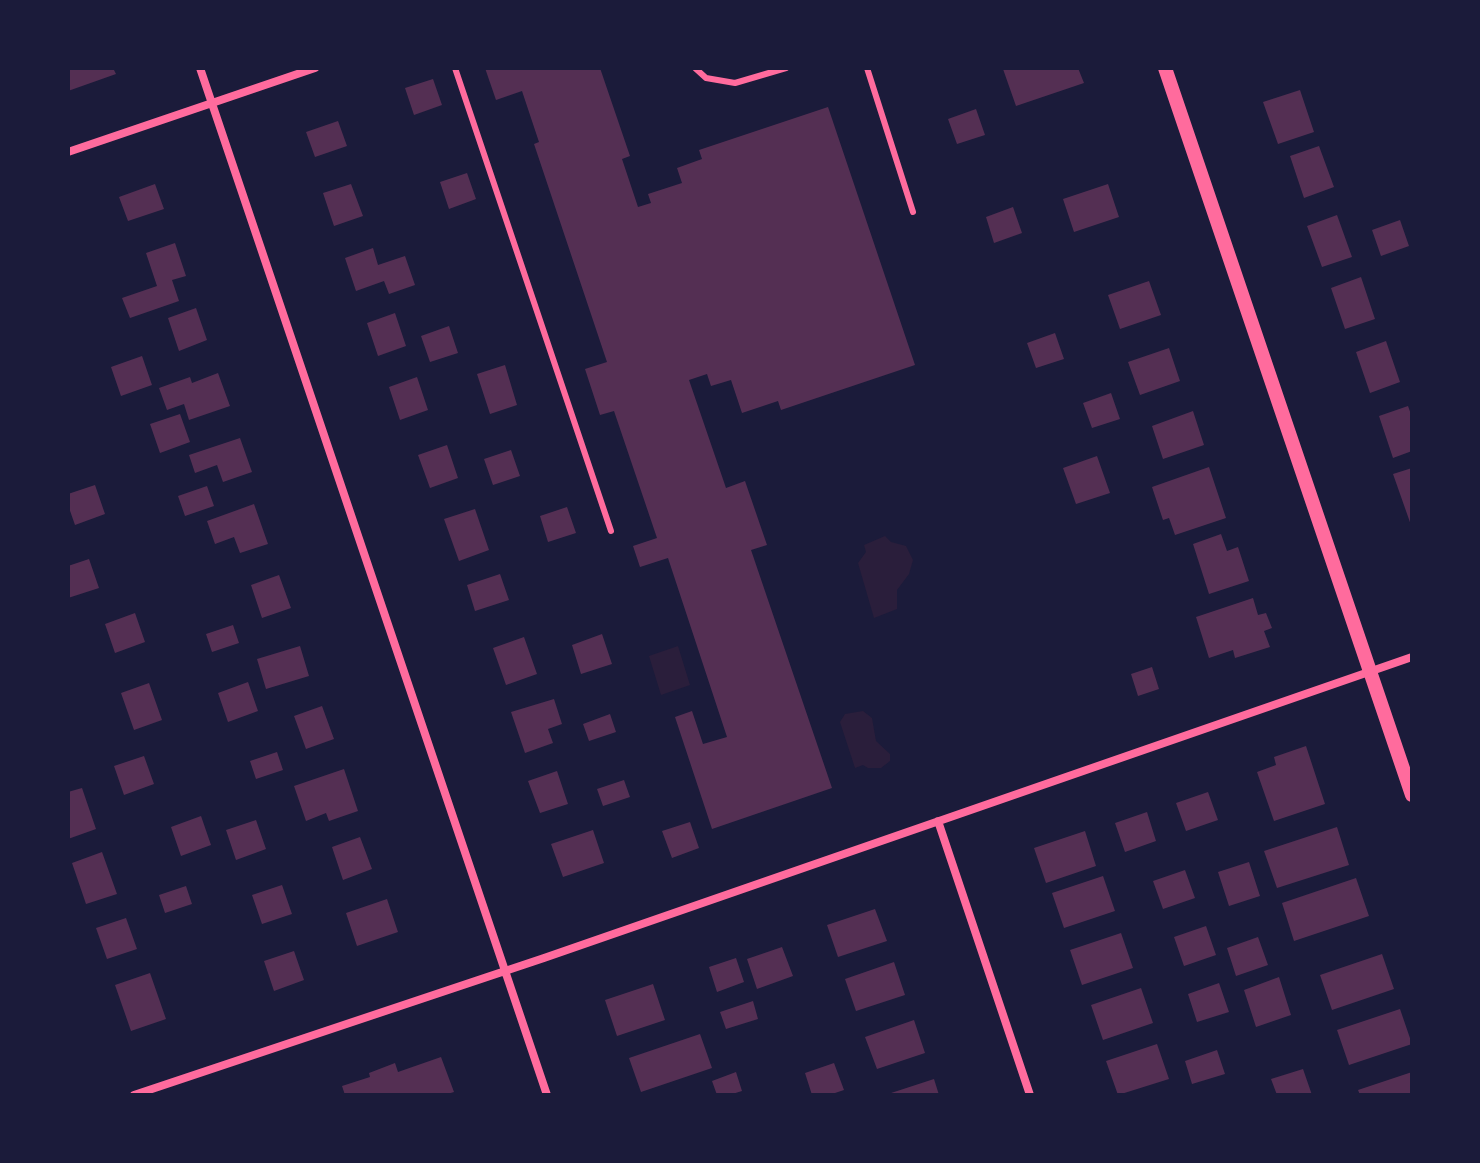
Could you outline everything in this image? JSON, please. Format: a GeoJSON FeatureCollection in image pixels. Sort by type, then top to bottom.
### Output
{"type":"FeatureCollection","features":[{"type":"Feature","properties":{"kind":"street"},"geometry":{"type":"LineString","coordinates":[[200,68],[547,1095]]}},
{"type":"Feature","properties":{"kind":"street"},"geometry":{"type":"LineString","coordinates":[[68,152],[315,68]]}},
{"type":"Feature","properties":{"kind":"street"},"geometry":{"type":"LineString","coordinates":[[1165,68],[1412,795]]}},
{"type":"Feature","properties":{"kind":"street"},"geometry":{"type":"LineString","coordinates":[[134,1095],[1412,657]]}},
{"type":"Feature","properties":{"kind":"street"},"geometry":{"type":"LineString","coordinates":[[938,821],[1030,1095]]}},
{"type":"Feature","properties":{"kind":"lane"},"geometry":{"type":"LineString","coordinates":[[455,68],[611,531]]}},
{"type":"Feature","properties":{"kind":"lane"},"geometry":{"type":"LineString","coordinates":[[695,68],[706,78],[735,83],[786,68]]}},
{"type":"Feature","properties":{"kind":"lane"},"geometry":{"type":"LineString","coordinates":[[867,68],[913,212]]}},
{"type":"Feature","properties":{"kind":"shaded area"},"geometry":{"type":"Polygon","coordinates":[[[885,536],[891,542],[906,546],[913,560],[909,574],[897,590],[897,609],[874,618],[858,563],[866,552],[864,545],[885,536]]]}},
{"type":"Feature","properties":{"kind":"shaded area"},"geometry":{"type":"Polygon","coordinates":[[[678,646],[690,685],[661,695],[649,656],[678,646]]]}},
{"type":"Feature","properties":{"kind":"shaded area"},"geometry":{"type":"Polygon","coordinates":[[[863,711],[872,718],[876,741],[890,754],[890,761],[881,768],[863,765],[855,768],[840,722],[845,714],[863,711]]]}},
{"type":"Feature","properties":{"kind":"building"},"geometry":{"type":"Polygon","coordinates":[[[68,68],[113,68],[116,74],[68,91],[68,68]]]}},
{"type":"Feature","properties":{"kind":"building"},"geometry":{"type":"Polygon","coordinates":[[[485,68],[600,68],[630,156],[622,159],[638,207],[651,203],[648,194],[682,183],[677,168],[702,159],[699,150],[828,107],[915,365],[781,410],[778,401],[742,413],[731,380],[711,386],[707,374],[689,380],[726,488],[745,481],[767,545],[751,550],[832,788],[712,829],[675,717],[692,711],[703,744],[727,737],[668,558],[640,567],[633,546],[657,538],[614,411],[600,415],[585,369],[607,362],[534,144],[539,142],[522,91],[496,100],[485,68]]]}},
{"type":"Feature","properties":{"kind":"building"},"geometry":{"type":"Polygon","coordinates":[[[1078,68],[1084,83],[1016,106],[1003,69],[1078,68]]]}},
{"type":"Feature","properties":{"kind":"building"},"geometry":{"type":"Polygon","coordinates":[[[433,79],[442,105],[414,115],[405,88],[433,79]]]}},
{"type":"Feature","properties":{"kind":"building"},"geometry":{"type":"Polygon","coordinates":[[[1300,90],[1314,132],[1278,144],[1263,102],[1300,90]]]}},
{"type":"Feature","properties":{"kind":"building"},"geometry":{"type":"Polygon","coordinates":[[[976,109],[985,135],[957,144],[948,119],[976,109]]]}},
{"type":"Feature","properties":{"kind":"building"},"geometry":{"type":"Polygon","coordinates":[[[338,121],[347,146],[315,157],[306,132],[338,121]]]}},
{"type":"Feature","properties":{"kind":"building"},"geometry":{"type":"Polygon","coordinates":[[[1319,146],[1334,187],[1304,198],[1290,156],[1319,146]]]}},
{"type":"Feature","properties":{"kind":"building"},"geometry":{"type":"Polygon","coordinates":[[[467,173],[476,199],[449,209],[440,182],[467,173]]]}},
{"type":"Feature","properties":{"kind":"building"},"geometry":{"type":"Polygon","coordinates":[[[155,184],[164,209],[128,221],[119,197],[155,184]]]}},
{"type":"Feature","properties":{"kind":"building"},"geometry":{"type":"Polygon","coordinates":[[[351,184],[363,216],[334,226],[323,193],[351,184]]]}},
{"type":"Feature","properties":{"kind":"building"},"geometry":{"type":"Polygon","coordinates":[[[1108,184],[1119,217],[1074,232],[1063,199],[1108,184]]]}},
{"type":"Feature","properties":{"kind":"building"},"geometry":{"type":"Polygon","coordinates":[[[1013,207],[1022,233],[994,243],[986,217],[1013,207]]]}},
{"type":"Feature","properties":{"kind":"building"},"geometry":{"type":"Polygon","coordinates":[[[1337,215],[1352,257],[1322,267],[1307,226],[1337,215]]]}},
{"type":"Feature","properties":{"kind":"building"},"geometry":{"type":"Polygon","coordinates":[[[1400,220],[1409,246],[1381,256],[1372,230],[1400,220]]]}},
{"type":"Feature","properties":{"kind":"building"},"geometry":{"type":"Polygon","coordinates":[[[175,243],[186,276],[172,280],[179,301],[130,318],[122,298],[157,286],[146,253],[175,243]]]}},
{"type":"Feature","properties":{"kind":"building"},"geometry":{"type":"Polygon","coordinates":[[[373,248],[378,265],[405,256],[415,285],[389,294],[384,281],[356,291],[345,258],[373,248]]]}},
{"type":"Feature","properties":{"kind":"building"},"geometry":{"type":"Polygon","coordinates":[[[1361,277],[1375,319],[1345,329],[1331,288],[1361,277]]]}},
{"type":"Feature","properties":{"kind":"building"},"geometry":{"type":"Polygon","coordinates":[[[1149,281],[1161,315],[1120,329],[1108,295],[1149,281]]]}},
{"type":"Feature","properties":{"kind":"building"},"geometry":{"type":"Polygon","coordinates":[[[196,308],[207,340],[179,351],[168,318],[196,308]]]}},
{"type":"Feature","properties":{"kind":"building"},"geometry":{"type":"Polygon","coordinates":[[[395,313],[406,346],[378,356],[367,323],[395,313]]]}},
{"type":"Feature","properties":{"kind":"building"},"geometry":{"type":"Polygon","coordinates":[[[449,326],[458,353],[430,362],[421,336],[449,326]]]}},
{"type":"Feature","properties":{"kind":"building"},"geometry":{"type":"Polygon","coordinates":[[[1055,333],[1064,359],[1036,368],[1027,343],[1055,333]]]}},
{"type":"Feature","properties":{"kind":"building"},"geometry":{"type":"Polygon","coordinates":[[[1386,341],[1400,382],[1370,393],[1356,352],[1386,341]]]}},
{"type":"Feature","properties":{"kind":"building"},"geometry":{"type":"Polygon","coordinates":[[[1169,348],[1180,381],[1140,395],[1128,362],[1169,348]]]}},
{"type":"Feature","properties":{"kind":"building"},"geometry":{"type":"Polygon","coordinates":[[[142,356],[152,385],[121,396],[111,367],[142,356]]]}},
{"type":"Feature","properties":{"kind":"building"},"geometry":{"type":"Polygon","coordinates":[[[505,365],[517,405],[490,414],[477,374],[505,365]]]}},
{"type":"Feature","properties":{"kind":"building"},"geometry":{"type":"Polygon","coordinates":[[[218,373],[230,406],[189,420],[184,404],[167,410],[159,388],[190,377],[192,383],[218,373]]]}},
{"type":"Feature","properties":{"kind":"building"},"geometry":{"type":"Polygon","coordinates":[[[417,377],[428,410],[400,420],[389,387],[417,377]]]}},
{"type":"Feature","properties":{"kind":"building"},"geometry":{"type":"Polygon","coordinates":[[[1111,393],[1120,419],[1092,428],[1083,403],[1111,393]]]}},
{"type":"Feature","properties":{"kind":"building"},"geometry":{"type":"Polygon","coordinates":[[[1408,406],[1412,417],[1412,451],[1393,458],[1379,416],[1408,406]]]}},
{"type":"Feature","properties":{"kind":"building"},"geometry":{"type":"Polygon","coordinates":[[[1193,411],[1204,445],[1163,459],[1152,426],[1193,411]]]}},
{"type":"Feature","properties":{"kind":"building"},"geometry":{"type":"Polygon","coordinates":[[[180,414],[190,442],[160,453],[150,424],[180,414]]]}},
{"type":"Feature","properties":{"kind":"building"},"geometry":{"type":"Polygon","coordinates":[[[240,438],[252,472],[223,482],[217,465],[195,473],[189,455],[240,438]]]}},
{"type":"Feature","properties":{"kind":"building"},"geometry":{"type":"Polygon","coordinates":[[[447,445],[458,478],[430,488],[418,455],[447,445]]]}},
{"type":"Feature","properties":{"kind":"building"},"geometry":{"type":"Polygon","coordinates":[[[511,450],[520,476],[493,485],[484,459],[511,450]]]}},
{"type":"Feature","properties":{"kind":"building"},"geometry":{"type":"Polygon","coordinates":[[[1097,456],[1110,493],[1076,504],[1063,468],[1097,456]]]}},
{"type":"Feature","properties":{"kind":"building"},"geometry":{"type":"Polygon","coordinates":[[[1209,467],[1226,518],[1175,535],[1169,518],[1163,520],[1152,487],[1209,467]]]}},
{"type":"Feature","properties":{"kind":"building"},"geometry":{"type":"Polygon","coordinates":[[[1412,468],[1412,528],[1393,474],[1412,468]]]}},
{"type":"Feature","properties":{"kind":"building"},"geometry":{"type":"Polygon","coordinates":[[[95,485],[105,514],[75,525],[68,505],[68,494],[95,485]]]}},
{"type":"Feature","properties":{"kind":"building"},"geometry":{"type":"Polygon","coordinates":[[[207,486],[214,506],[185,516],[178,496],[207,486]]]}},
{"type":"Feature","properties":{"kind":"building"},"geometry":{"type":"Polygon","coordinates":[[[254,504],[268,544],[240,553],[234,537],[215,544],[207,521],[254,504]]]}},
{"type":"Feature","properties":{"kind":"building"},"geometry":{"type":"Polygon","coordinates":[[[567,507],[576,533],[548,542],[540,516],[567,507]]]}},
{"type":"Feature","properties":{"kind":"building"},"geometry":{"type":"Polygon","coordinates":[[[475,509],[489,550],[459,561],[444,519],[475,509]]]}},
{"type":"Feature","properties":{"kind":"building"},"geometry":{"type":"Polygon","coordinates":[[[1221,534],[1227,551],[1238,547],[1249,581],[1209,594],[1193,544],[1221,534]]]}},
{"type":"Feature","properties":{"kind":"building"},"geometry":{"type":"Polygon","coordinates":[[[89,559],[99,588],[68,598],[68,566],[89,559]]]}},
{"type":"Feature","properties":{"kind":"building"},"geometry":{"type":"Polygon","coordinates":[[[500,574],[509,600],[475,611],[467,585],[500,574]]]}},
{"type":"Feature","properties":{"kind":"building"},"geometry":{"type":"Polygon","coordinates":[[[279,575],[291,608],[262,618],[251,585],[279,575]]]}},
{"type":"Feature","properties":{"kind":"building"},"geometry":{"type":"Polygon","coordinates":[[[1253,598],[1258,615],[1266,613],[1272,628],[1264,631],[1270,647],[1235,658],[1233,650],[1209,658],[1196,617],[1253,598]]]}},
{"type":"Feature","properties":{"kind":"building"},"geometry":{"type":"Polygon","coordinates":[[[135,613],[145,642],[115,653],[105,624],[135,613]]]}},
{"type":"Feature","properties":{"kind":"building"},"geometry":{"type":"Polygon","coordinates":[[[233,625],[239,643],[212,652],[206,634],[233,625]]]}},
{"type":"Feature","properties":{"kind":"building"},"geometry":{"type":"Polygon","coordinates":[[[602,634],[612,664],[581,674],[572,645],[602,634]]]}},
{"type":"Feature","properties":{"kind":"building"},"geometry":{"type":"Polygon","coordinates":[[[524,637],[537,674],[506,685],[493,648],[524,637]]]}},
{"type":"Feature","properties":{"kind":"building"},"geometry":{"type":"Polygon","coordinates":[[[300,646],[309,676],[266,689],[257,659],[300,646]]]}},
{"type":"Feature","properties":{"kind":"building"},"geometry":{"type":"Polygon","coordinates":[[[1152,667],[1159,689],[1138,696],[1131,674],[1152,667]]]}},
{"type":"Feature","properties":{"kind":"building"},"geometry":{"type":"Polygon","coordinates":[[[248,682],[258,711],[228,722],[218,693],[248,682]]]}},
{"type":"Feature","properties":{"kind":"building"},"geometry":{"type":"Polygon","coordinates":[[[149,683],[162,720],[134,730],[121,693],[149,683]]]}},
{"type":"Feature","properties":{"kind":"building"},"geometry":{"type":"Polygon","coordinates":[[[554,699],[562,724],[548,729],[553,743],[525,753],[511,712],[554,699]]]}},
{"type":"Feature","properties":{"kind":"building"},"geometry":{"type":"Polygon","coordinates":[[[322,706],[334,739],[306,749],[294,716],[322,706]]]}},
{"type":"Feature","properties":{"kind":"building"},"geometry":{"type":"Polygon","coordinates":[[[610,714],[616,732],[589,741],[583,724],[610,714]]]}},
{"type":"Feature","properties":{"kind":"building"},"geometry":{"type":"Polygon","coordinates":[[[1306,746],[1325,804],[1274,821],[1257,772],[1276,765],[1274,757],[1306,746]]]}},
{"type":"Feature","properties":{"kind":"building"},"geometry":{"type":"Polygon","coordinates":[[[277,752],[283,770],[256,779],[250,761],[277,752]]]}},
{"type":"Feature","properties":{"kind":"building"},"geometry":{"type":"Polygon","coordinates":[[[144,756],[154,784],[124,795],[114,766],[144,756]]]}},
{"type":"Feature","properties":{"kind":"building"},"geometry":{"type":"Polygon","coordinates":[[[344,769],[358,811],[329,821],[326,813],[306,821],[294,786],[344,769]]]}},
{"type":"Feature","properties":{"kind":"building"},"geometry":{"type":"Polygon","coordinates":[[[557,771],[568,804],[540,813],[528,781],[557,771]]]}},
{"type":"Feature","properties":{"kind":"building"},"geometry":{"type":"Polygon","coordinates":[[[624,780],[630,797],[603,806],[597,789],[624,780]]]}},
{"type":"Feature","properties":{"kind":"building"},"geometry":{"type":"Polygon","coordinates":[[[82,788],[96,829],[68,839],[68,792],[82,788]]]}},
{"type":"Feature","properties":{"kind":"building"},"geometry":{"type":"Polygon","coordinates":[[[1208,792],[1218,820],[1186,831],[1176,803],[1208,792]]]}},
{"type":"Feature","properties":{"kind":"building"},"geometry":{"type":"Polygon","coordinates":[[[1147,812],[1156,841],[1125,852],[1115,823],[1147,812]]]}},
{"type":"Feature","properties":{"kind":"building"},"geometry":{"type":"Polygon","coordinates":[[[201,816],[211,845],[181,856],[171,827],[201,816]]]}},
{"type":"Feature","properties":{"kind":"building"},"geometry":{"type":"Polygon","coordinates":[[[256,820],[266,849],[236,860],[226,830],[256,820]]]}},
{"type":"Feature","properties":{"kind":"building"},"geometry":{"type":"Polygon","coordinates":[[[690,822],[699,848],[672,858],[662,831],[690,822]]]}},
{"type":"Feature","properties":{"kind":"building"},"geometry":{"type":"Polygon","coordinates":[[[1337,827],[1349,865],[1277,888],[1264,851],[1337,827]]]}},
{"type":"Feature","properties":{"kind":"building"},"geometry":{"type":"Polygon","coordinates":[[[593,830],[604,863],[563,877],[551,844],[593,830]]]}},
{"type":"Feature","properties":{"kind":"building"},"geometry":{"type":"Polygon","coordinates":[[[1085,831],[1096,866],[1046,883],[1034,848],[1085,831]]]}},
{"type":"Feature","properties":{"kind":"building"},"geometry":{"type":"Polygon","coordinates":[[[360,837],[372,869],[343,880],[332,847],[360,837]]]}},
{"type":"Feature","properties":{"kind":"building"},"geometry":{"type":"Polygon","coordinates":[[[102,852],[117,894],[86,904],[72,863],[102,852]]]}},
{"type":"Feature","properties":{"kind":"building"},"geometry":{"type":"Polygon","coordinates":[[[1249,862],[1260,896],[1229,906],[1218,872],[1249,862]]]}},
{"type":"Feature","properties":{"kind":"building"},"geometry":{"type":"Polygon","coordinates":[[[1185,870],[1195,898],[1163,909],[1153,881],[1185,870]]]}},
{"type":"Feature","properties":{"kind":"building"},"geometry":{"type":"Polygon","coordinates":[[[1103,876],[1115,911],[1064,928],[1052,893],[1103,876]]]}},
{"type":"Feature","properties":{"kind":"building"},"geometry":{"type":"Polygon","coordinates":[[[1356,878],[1369,916],[1294,941],[1282,903],[1356,878]]]}},
{"type":"Feature","properties":{"kind":"building"},"geometry":{"type":"Polygon","coordinates":[[[282,885],[292,914],[262,924],[252,895],[282,885]]]}},
{"type":"Feature","properties":{"kind":"building"},"geometry":{"type":"Polygon","coordinates":[[[186,886],[192,904],[165,913],[159,895],[186,886]]]}},
{"type":"Feature","properties":{"kind":"building"},"geometry":{"type":"Polygon","coordinates":[[[387,899],[398,932],[357,946],[346,913],[387,899]]]}},
{"type":"Feature","properties":{"kind":"building"},"geometry":{"type":"Polygon","coordinates":[[[875,909],[887,941],[838,957],[827,925],[875,909]]]}},
{"type":"Feature","properties":{"kind":"building"},"geometry":{"type":"Polygon","coordinates":[[[126,918],[137,949],[107,959],[96,928],[126,918]]]}},
{"type":"Feature","properties":{"kind":"building"},"geometry":{"type":"Polygon","coordinates":[[[1206,926],[1216,955],[1184,966],[1174,937],[1206,926]]]}},
{"type":"Feature","properties":{"kind":"building"},"geometry":{"type":"Polygon","coordinates":[[[1121,933],[1133,968],[1082,985],[1070,950],[1121,933]]]}},
{"type":"Feature","properties":{"kind":"building"},"geometry":{"type":"Polygon","coordinates":[[[1258,937],[1268,965],[1236,976],[1227,948],[1258,937]]]}},
{"type":"Feature","properties":{"kind":"building"},"geometry":{"type":"Polygon","coordinates":[[[782,947],[793,976],[757,989],[747,959],[782,947]]]}},
{"type":"Feature","properties":{"kind":"building"},"geometry":{"type":"Polygon","coordinates":[[[294,951],[304,980],[274,991],[264,961],[294,951]]]}},
{"type":"Feature","properties":{"kind":"building"},"geometry":{"type":"Polygon","coordinates":[[[1382,954],[1394,989],[1332,1010],[1320,975],[1382,954]]]}},
{"type":"Feature","properties":{"kind":"building"},"geometry":{"type":"Polygon","coordinates":[[[736,958],[744,982],[717,992],[709,967],[736,958]]]}},
{"type":"Feature","properties":{"kind":"building"},"geometry":{"type":"Polygon","coordinates":[[[894,962],[905,995],[856,1011],[845,979],[894,962]]]}},
{"type":"Feature","properties":{"kind":"building"},"geometry":{"type":"Polygon","coordinates":[[[150,973],[166,1019],[131,1031],[115,985],[150,973]]]}},
{"type":"Feature","properties":{"kind":"building"},"geometry":{"type":"Polygon","coordinates":[[[1279,977],[1291,1015],[1256,1027],[1244,990],[1279,977]]]}},
{"type":"Feature","properties":{"kind":"building"},"geometry":{"type":"Polygon","coordinates":[[[1219,983],[1229,1012],[1197,1022],[1188,994],[1219,983]]]}},
{"type":"Feature","properties":{"kind":"building"},"geometry":{"type":"Polygon","coordinates":[[[653,984],[665,1020],[617,1036],[605,1000],[653,984]]]}},
{"type":"Feature","properties":{"kind":"building"},"geometry":{"type":"Polygon","coordinates":[[[1141,988],[1153,1023],[1103,1040],[1091,1005],[1141,988]]]}},
{"type":"Feature","properties":{"kind":"building"},"geometry":{"type":"Polygon","coordinates":[[[753,1001],[758,1019],[726,1029],[720,1012],[753,1001]]]}},
{"type":"Feature","properties":{"kind":"building"},"geometry":{"type":"Polygon","coordinates":[[[1400,1009],[1412,1044],[1349,1065],[1337,1030],[1400,1009]]]}},
{"type":"Feature","properties":{"kind":"building"},"geometry":{"type":"Polygon","coordinates":[[[914,1020],[925,1053],[877,1069],[865,1037],[914,1020]]]}},
{"type":"Feature","properties":{"kind":"building"},"geometry":{"type":"Polygon","coordinates":[[[700,1034],[712,1068],[641,1092],[629,1058],[700,1034]]]}},
{"type":"Feature","properties":{"kind":"building"},"geometry":{"type":"Polygon","coordinates":[[[1157,1044],[1169,1079],[1118,1095],[1106,1061],[1157,1044]]]}},
{"type":"Feature","properties":{"kind":"building"},"geometry":{"type":"Polygon","coordinates":[[[1217,1050],[1225,1074],[1192,1084],[1185,1061],[1217,1050]]]}},
{"type":"Feature","properties":{"kind":"building"},"geometry":{"type":"Polygon","coordinates":[[[441,1057],[454,1092],[444,1095],[345,1095],[342,1086],[370,1077],[369,1073],[395,1063],[398,1072],[441,1057]]]}},
{"type":"Feature","properties":{"kind":"building"},"geometry":{"type":"Polygon","coordinates":[[[834,1063],[844,1090],[829,1095],[812,1095],[805,1073],[834,1063]]]}},
{"type":"Feature","properties":{"kind":"building"},"geometry":{"type":"Polygon","coordinates":[[[1303,1069],[1312,1095],[1277,1095],[1271,1079],[1303,1069]]]}},
{"type":"Feature","properties":{"kind":"building"},"geometry":{"type":"Polygon","coordinates":[[[736,1072],[742,1091],[717,1095],[712,1081],[736,1072]]]}},
{"type":"Feature","properties":{"kind":"building"},"geometry":{"type":"Polygon","coordinates":[[[1412,1072],[1412,1095],[1360,1095],[1358,1090],[1412,1072]]]}},
{"type":"Feature","properties":{"kind":"building"},"geometry":{"type":"Polygon","coordinates":[[[934,1079],[939,1095],[888,1095],[888,1094],[934,1079]]]}}]}
